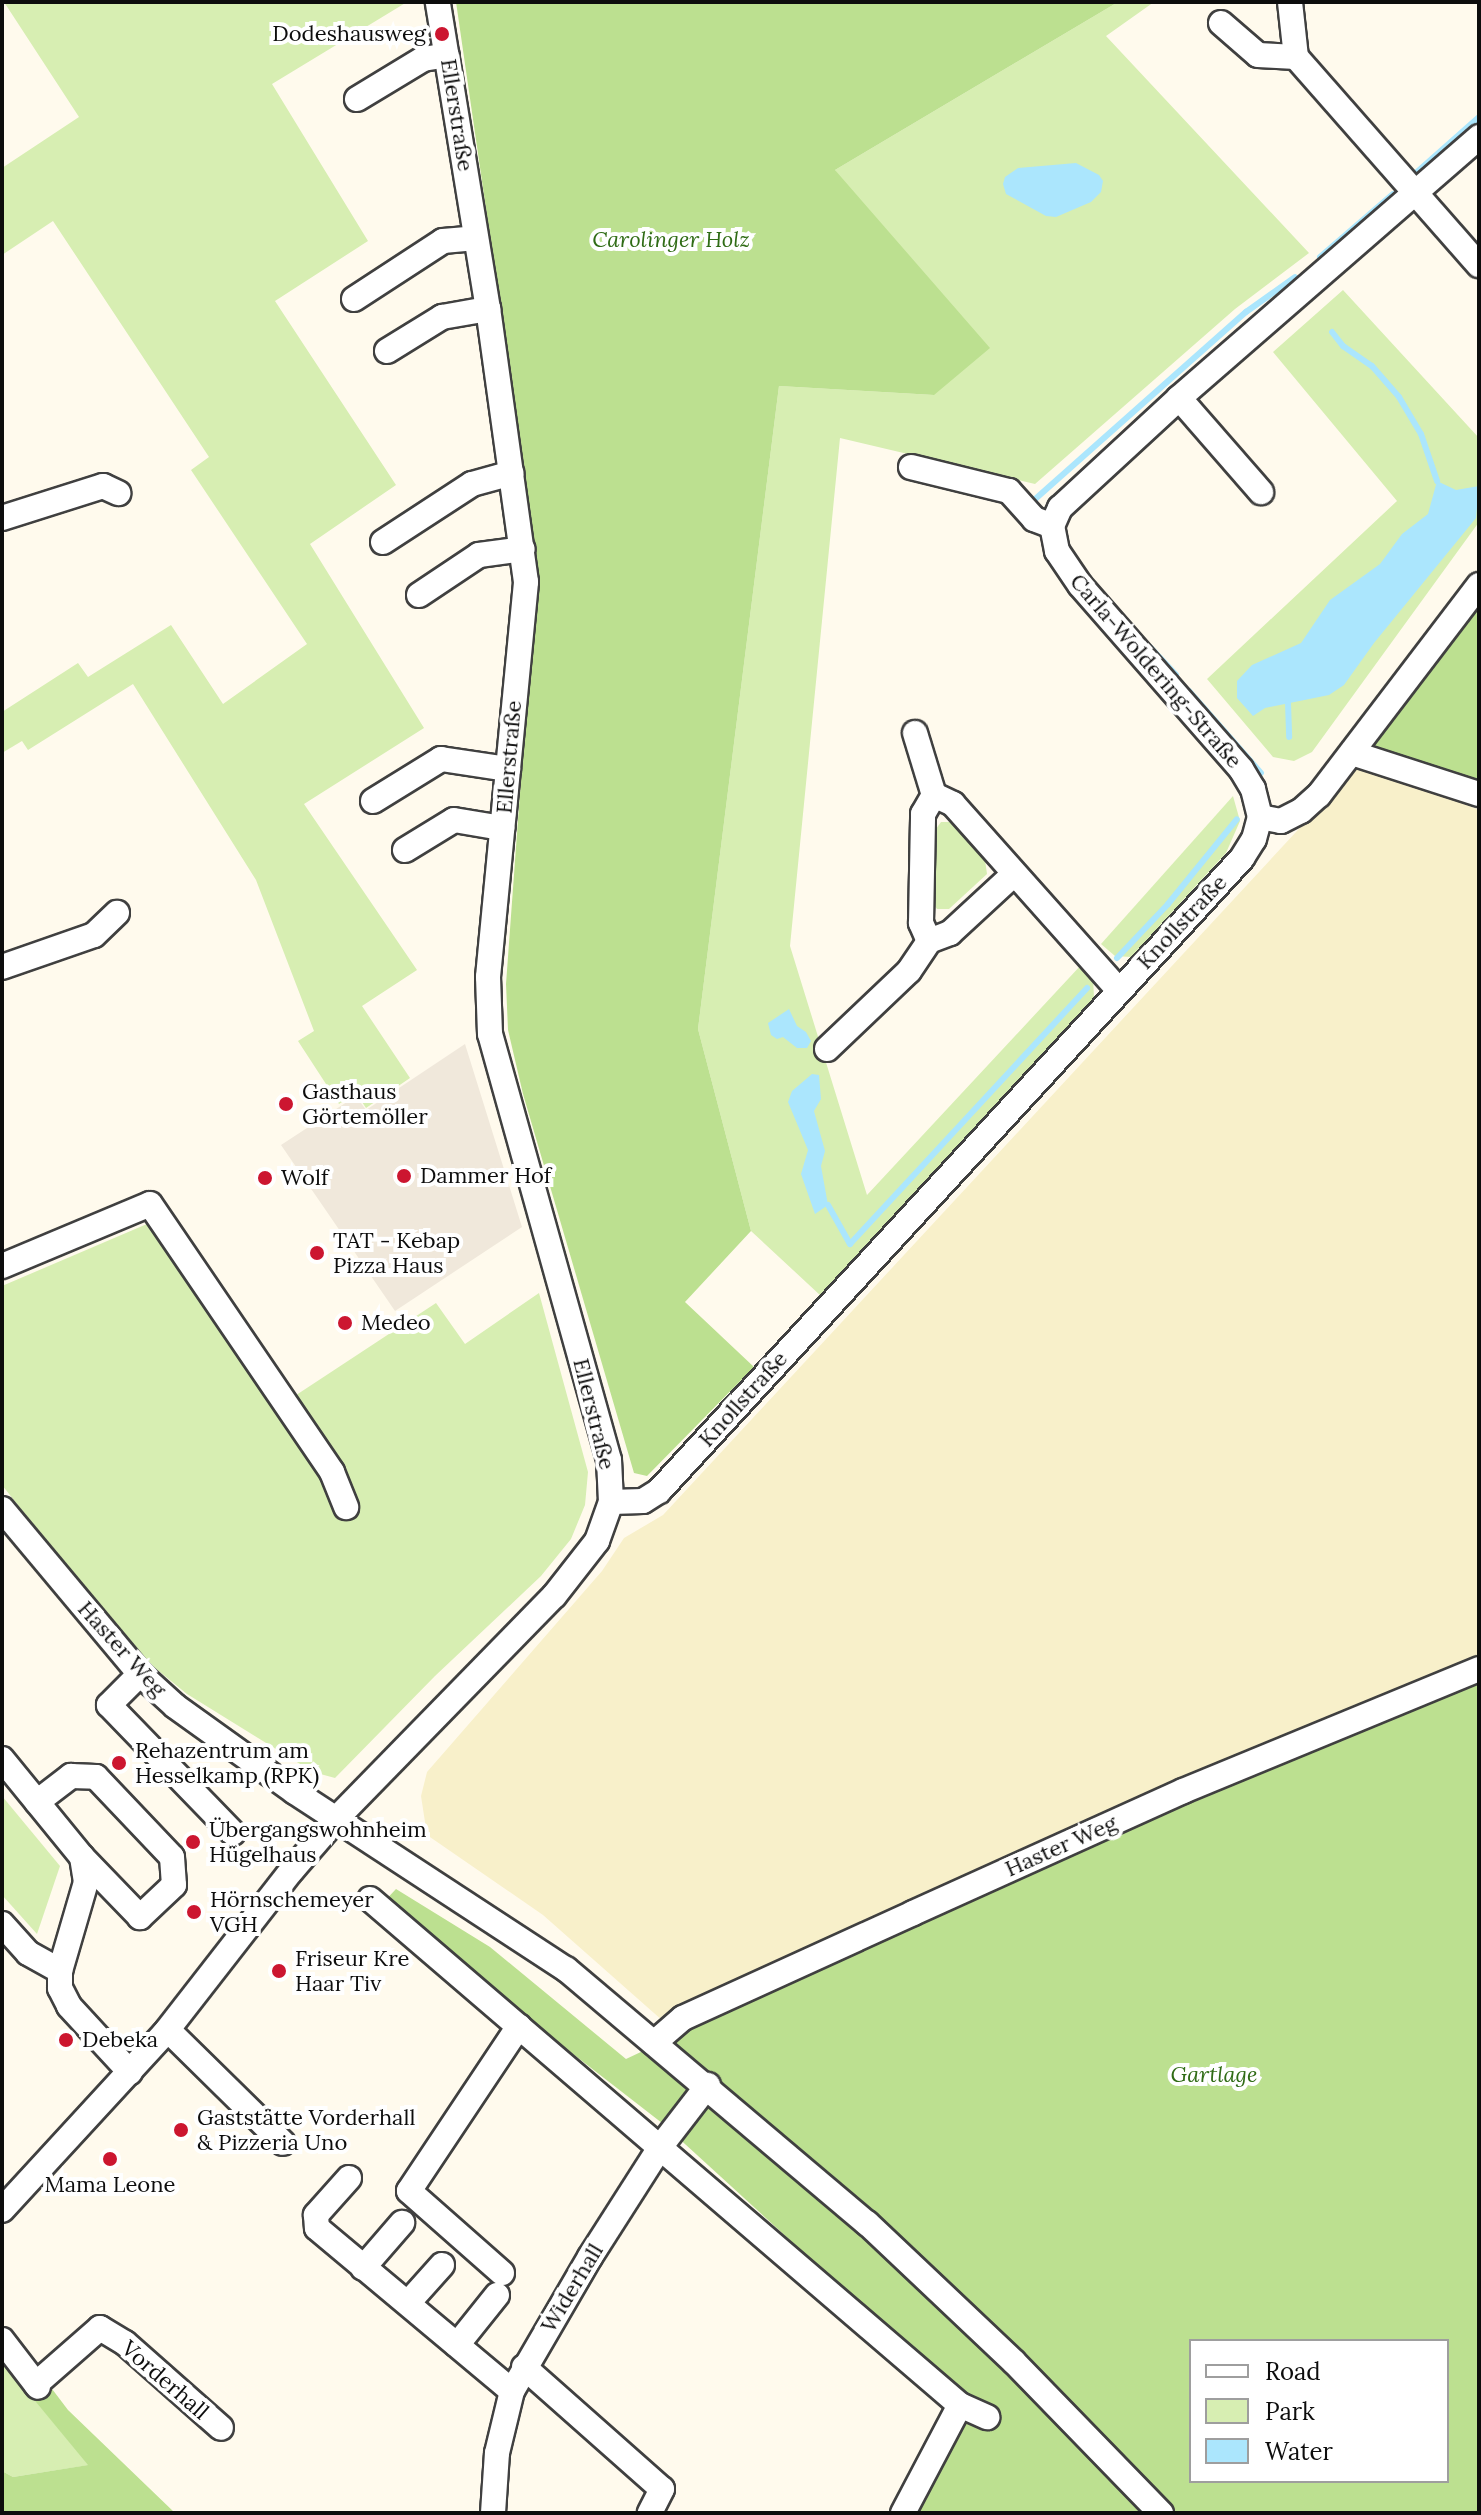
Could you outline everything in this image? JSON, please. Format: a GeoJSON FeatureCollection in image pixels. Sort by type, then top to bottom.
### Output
{"type":"FeatureCollection","features":[{"type":"Feature","properties":{"kind":"street","name":"Ellerstraße"},"geometry":{"type":"LineString","coordinates":[[438,2],[488,309],[526,582],[488,977],[490,1034],[609,1460],[611,1502]]}},
{"type":"Feature","properties":{"kind":"street"},"geometry":{"type":"LineString","coordinates":[[1290,2],[1296,57],[1479,265]]}},
{"type":"Feature","properties":{"kind":"street"},"geometry":{"type":"LineString","coordinates":[[1221,23],[1258,55],[1296,57]]}},
{"type":"Feature","properties":{"kind":"street"},"geometry":{"type":"LineString","coordinates":[[357,99],[423,59],[447,55]]}},
{"type":"Feature","properties":{"kind":"street"},"geometry":{"type":"LineString","coordinates":[[911,467],[1009,491],[1034,519],[1052,526],[1060,508],[1072,495],[1479,137]]}},
{"type":"Feature","properties":{"kind":"street"},"geometry":{"type":"LineString","coordinates":[[354,299],[443,241],[476,238]]}},
{"type":"Feature","properties":{"kind":"street"},"geometry":{"type":"LineString","coordinates":[[387,351],[442,317],[488,309]]}},
{"type":"Feature","properties":{"kind":"street"},"geometry":{"type":"LineString","coordinates":[[1179,398],[1261,492]]}},
{"type":"Feature","properties":{"kind":"street"},"geometry":{"type":"LineString","coordinates":[[383,542],[472,484],[512,473]]}},
{"type":"Feature","properties":{"kind":"street"},"geometry":{"type":"LineString","coordinates":[[2,518],[103,486],[118,493]]}},
{"type":"Feature","properties":{"kind":"street","name":"Carla-Woldering-Straße"},"geometry":{"type":"LineString","coordinates":[[1052,526],[1057,551],[1080,585],[1241,769],[1253,789],[1260,817]]}},
{"type":"Feature","properties":{"kind":"street"},"geometry":{"type":"LineString","coordinates":[[419,595],[479,555],[523,549]]}},
{"type":"Feature","properties":{"kind":"street"},"geometry":{"type":"LineString","coordinates":[[1260,817],[1281,821],[1301,811],[1319,795],[1479,585]]}},
{"type":"Feature","properties":{"kind":"street"},"geometry":{"type":"LineString","coordinates":[[915,733],[934,795],[923,814],[921,923],[929,941]]}},
{"type":"Feature","properties":{"kind":"street"},"geometry":{"type":"LineString","coordinates":[[1352,753],[1479,794]]}},
{"type":"Feature","properties":{"kind":"street"},"geometry":{"type":"LineString","coordinates":[[373,801],[441,759],[508,769]]}},
{"type":"Feature","properties":{"kind":"street"},"geometry":{"type":"LineString","coordinates":[[934,795],[953,804],[1118,989]]}},
{"type":"Feature","properties":{"kind":"street","name":"Knollstraße"},"geometry":{"type":"LineString","coordinates":[[611,1502],[643,1501],[659,1491],[1118,989],[1242,858],[1254,839],[1260,817]]}},
{"type":"Feature","properties":{"kind":"street"},"geometry":{"type":"LineString","coordinates":[[405,850],[454,820],[502,828]]}},
{"type":"Feature","properties":{"kind":"street"},"geometry":{"type":"LineString","coordinates":[[827,1049],[909,971],[929,941],[950,933],[1014,874]]}},
{"type":"Feature","properties":{"kind":"street"},"geometry":{"type":"LineString","coordinates":[[2,967],[94,935],[117,913]]}},
{"type":"Feature","properties":{"kind":"street"},"geometry":{"type":"LineString","coordinates":[[2,1266],[150,1204],[332,1472],[346,1507]]}},
{"type":"Feature","properties":{"kind":"street"},"geometry":{"type":"LineString","coordinates":[[2,2210],[168,2030],[292,1870],[337,1818],[554,1596],[597,1541],[611,1502]]}},
{"type":"Feature","properties":{"kind":"street","name":"Haster Weg"},"geometry":{"type":"LineString","coordinates":[[2,1509],[140,1674],[175,1706],[337,1818],[566,1969],[708,2085],[867,2223],[1014,2362],[1161,2513]]}},
{"type":"Feature","properties":{"kind":"street","name":"Haster Weg"},"geometry":{"type":"LineString","coordinates":[[654,2043],[683,2018],[899,1919],[1183,1791],[1479,1669]]}},
{"type":"Feature","properties":{"kind":"street"},"geometry":{"type":"LineString","coordinates":[[140,1674],[109,1705],[233,1833]]}},
{"type":"Feature","properties":{"kind":"street"},"geometry":{"type":"LineString","coordinates":[[2,1759],[37,1802],[82,1857],[140,1917],[174,1885],[172,1857],[96,1777],[71,1776],[37,1802]]}},
{"type":"Feature","properties":{"kind":"street"},"geometry":{"type":"LineString","coordinates":[[82,1857],[86,1882],[60,1971],[60,1988],[69,2006],[130,2072]]}},
{"type":"Feature","properties":{"kind":"street"},"geometry":{"type":"LineString","coordinates":[[370,1899],[960,2405],[987,2417]]}},
{"type":"Feature","properties":{"kind":"street"},"geometry":{"type":"LineString","coordinates":[[2,1924],[28,1953],[60,1971]]}},
{"type":"Feature","properties":{"kind":"street"},"geometry":{"type":"LineString","coordinates":[[457,2345],[499,2284],[409,2191],[519,2026]]}},
{"type":"Feature","properties":{"kind":"street"},"geometry":{"type":"LineString","coordinates":[[168,2030],[283,2143]]}},
{"type":"Feature","properties":{"kind":"street","name":"Widerhall"},"geometry":{"type":"LineString","coordinates":[[493,2513],[497,2453],[512,2391],[524,2367],[661,2146],[708,2085]]}},
{"type":"Feature","properties":{"kind":"street"},"geometry":{"type":"LineString","coordinates":[[349,2178],[314,2222],[359,2264],[512,2391]]}},
{"type":"Feature","properties":{"kind":"street"},"geometry":{"type":"LineString","coordinates":[[359,2264],[402,2223]]}},
{"type":"Feature","properties":{"kind":"street"},"geometry":{"type":"LineString","coordinates":[[408,2303],[442,2265]]}},
{"type":"Feature","properties":{"kind":"street","name":"Vorderhall"},"geometry":{"type":"LineString","coordinates":[[2,2340],[37,2386],[100,2328],[125,2343],[221,2428]]}},
{"type":"Feature","properties":{"kind":"street"},"geometry":{"type":"LineString","coordinates":[[524,2367],[662,2489],[650,2513]]}},
{"type":"Feature","properties":{"kind":"street"},"geometry":{"type":"LineString","coordinates":[[903,2513],[960,2405]]}},
{"type":"Feature","properties":{"kind":"shaded area"},"geometry":{"type":"Polygon","coordinates":[[[1360,763],[1479,810],[1479,1664],[663,2021],[543,1915],[427,1835],[421,1796],[427,1772],[602,1571],[624,1538],[663,1515],[1360,763]]]}},
{"type":"Feature","properties":{"kind":"shaded area","name":"Dammer Hof"},"geometry":{"type":"Polygon","coordinates":[[[465,1044],[522,1227],[395,1311],[281,1145],[356,1096],[366,1110],[465,1044]]]}},
{"type":"Feature","properties":{"kind":"green space"},"geometry":{"type":"Polygon","coordinates":[[[4,2],[407,2],[272,84],[368,241],[275,301],[396,485],[310,544],[424,728],[304,804],[417,970],[362,1006],[410,1078],[366,1108],[356,1093],[339,1104],[298,1041],[314,1031],[256,880],[133,684],[28,750],[22,741],[2,753],[2,712],[78,663],[88,677],[171,625],[223,704],[307,644],[191,470],[209,457],[53,221],[2,255],[2,168],[79,117],[4,2]]]}},
{"type":"Feature","properties":{"kind":"green space","name":"Carolinger Holz"},"geometry":{"type":"Polygon","coordinates":[[[456,2],[1118,2],[835,170],[990,348],[934,395],[779,386],[698,1029],[751,1231],[685,1302],[754,1367],[647,1476],[634,1473],[523,1094],[508,1030],[506,984],[537,560],[456,2]]]}},
{"type":"Feature","properties":{"kind":"green space"},"geometry":{"type":"Polygon","coordinates":[[[1118,2],[1154,2],[1106,36],[1309,253],[1235,309],[1035,484],[840,438],[790,946],[867,1195],[1082,964],[1093,977],[1094,998],[821,1296],[751,1231],[698,1029],[779,386],[934,395],[835,170],[1118,2]]]}},
{"type":"Feature","properties":{"kind":"green space"},"geometry":{"type":"Polygon","coordinates":[[[1343,290],[1479,438],[1479,522],[1312,752],[1294,761],[1273,757],[1207,679],[1397,501],[1273,352],[1343,290]]]}},
{"type":"Feature","properties":{"kind":"green space"},"geometry":{"type":"Polygon","coordinates":[[[1479,597],[1479,784],[1363,754],[1479,597]]]}},
{"type":"Feature","properties":{"kind":"green space"},"geometry":{"type":"Polygon","coordinates":[[[1233,796],[1240,821],[1226,853],[1131,957],[1115,956],[1101,944],[1233,796]]]}},
{"type":"Feature","properties":{"kind":"green space"},"geometry":{"type":"Polygon","coordinates":[[[941,822],[954,822],[985,860],[987,874],[949,909],[937,909],[931,901],[933,833],[941,822]]]}},
{"type":"Feature","properties":{"kind":"green space"},"geometry":{"type":"Polygon","coordinates":[[[154,1221],[278,1407],[436,1303],[465,1344],[539,1293],[588,1472],[585,1505],[571,1539],[541,1576],[435,1676],[335,1778],[313,1772],[187,1694],[149,1663],[109,1621],[2,1485],[2,1286],[154,1221]]]}},
{"type":"Feature","properties":{"kind":"green space","name":"Gartlage"},"geometry":{"type":"Polygon","coordinates":[[[1479,1674],[1479,2513],[912,2513],[969,2404],[662,2123],[381,1905],[396,1889],[490,1947],[626,2059],[1100,1836],[1479,1674]]]}},
{"type":"Feature","properties":{"kind":"green space"},"geometry":{"type":"Polygon","coordinates":[[[2,1796],[60,1866],[37,1934],[2,1895],[2,1796]]]}},
{"type":"Feature","properties":{"kind":"green space"},"geometry":{"type":"Polygon","coordinates":[[[2,2323],[68,2410],[175,2513],[2,2513],[2,2471],[13,2477],[88,2465],[2,2361],[2,2323]]]}},
{"type":"Feature","properties":{"kind":"green space"},"geometry":{"type":"Polygon","coordinates":[[[2,2361],[89,2465],[13,2477],[2,2471],[2,2361]]]}},
{"type":"Feature","properties":{"kind":"water"},"geometry":{"type":"Polygon","coordinates":[[[1076,163],[1099,175],[1103,181],[1101,192],[1091,202],[1056,217],[1046,216],[1006,194],[1003,184],[1005,177],[1018,168],[1076,163]]]}},
{"type":"Feature","properties":{"kind":"water"},"geometry":{"type":"Polygon","coordinates":[[[1437,481],[1456,490],[1479,486],[1476,518],[1374,643],[1344,685],[1329,695],[1265,708],[1253,716],[1237,698],[1237,681],[1252,665],[1301,643],[1330,600],[1380,564],[1402,534],[1428,514],[1437,481]]]}},
{"type":"Feature","properties":{"kind":"water"},"geometry":{"type":"Polygon","coordinates":[[[789,1009],[797,1026],[806,1032],[811,1041],[807,1048],[797,1048],[783,1037],[777,1039],[771,1035],[768,1023],[789,1009]]]}},
{"type":"Feature","properties":{"kind":"water"},"geometry":{"type":"Polygon","coordinates":[[[812,1074],[819,1075],[821,1099],[814,1111],[825,1151],[821,1166],[828,1205],[815,1214],[801,1174],[808,1150],[788,1102],[792,1091],[812,1074]]]}},
{"type":"Feature","properties":{"kind":"waterway"},"geometry":{"type":"LineString","coordinates":[[1417,172],[1479,117]]}},
{"type":"Feature","properties":{"kind":"waterway"},"geometry":{"type":"LineString","coordinates":[[1320,257],[1393,194]]}},
{"type":"Feature","properties":{"kind":"waterway"},"geometry":{"type":"LineString","coordinates":[[1033,501],[1246,312],[1295,277]]}},
{"type":"Feature","properties":{"kind":"waterway"},"geometry":{"type":"LineString","coordinates":[[1332,332],[1343,346],[1372,366],[1399,397],[1421,434],[1437,481]]}},
{"type":"Feature","properties":{"kind":"waterway"},"geometry":{"type":"LineString","coordinates":[[1150,647],[1176,675]]}},
{"type":"Feature","properties":{"kind":"waterway"},"geometry":{"type":"LineString","coordinates":[[1189,691],[1261,773]]}},
{"type":"Feature","properties":{"kind":"waterway"},"geometry":{"type":"LineString","coordinates":[[1288,703],[1289,737]]}},
{"type":"Feature","properties":{"kind":"waterway"},"geometry":{"type":"LineString","coordinates":[[1117,958],[1168,904],[1237,819]]}},
{"type":"Feature","properties":{"kind":"waterway"},"geometry":{"type":"LineString","coordinates":[[828,1205],[850,1244],[1087,988]]}},
{"type":"Feature","properties":{"kind":"place","name":"Dodeshausweg"},"geometry":{"type":"Point","coordinates":[442,34]}},
{"type":"Feature","properties":{"kind":"place","name":"Gasthaus Görtemöller"},"geometry":{"type":"Point","coordinates":[286,1104]}},
{"type":"Feature","properties":{"kind":"place","name":"Dammer Hof"},"geometry":{"type":"Point","coordinates":[404,1176]}},
{"type":"Feature","properties":{"kind":"place","name":"Wolf"},"geometry":{"type":"Point","coordinates":[265,1178]}},
{"type":"Feature","properties":{"kind":"place","name":"TAT - Kebap Pizza Haus"},"geometry":{"type":"Point","coordinates":[317,1253]}},
{"type":"Feature","properties":{"kind":"place","name":"Medeo"},"geometry":{"type":"Point","coordinates":[345,1323]}},
{"type":"Feature","properties":{"kind":"place","name":"Rehazentrum am Hesselkamp (RPK)"},"geometry":{"type":"Point","coordinates":[119,1763]}},
{"type":"Feature","properties":{"kind":"place","name":"Übergangswohnheim Hügelhaus"},"geometry":{"type":"Point","coordinates":[193,1842]}},
{"type":"Feature","properties":{"kind":"place","name":"Hörnschemeyer VGH"},"geometry":{"type":"Point","coordinates":[194,1912]}},
{"type":"Feature","properties":{"kind":"place","name":"Friseur Kre Haar Tiv"},"geometry":{"type":"Point","coordinates":[279,1971]}},
{"type":"Feature","properties":{"kind":"place","name":"Debeka"},"geometry":{"type":"Point","coordinates":[66,2040]}},
{"type":"Feature","properties":{"kind":"place","name":"Gaststätte Vorderhall & Pizzeria Uno"},"geometry":{"type":"Point","coordinates":[181,2130]}},
{"type":"Feature","properties":{"kind":"place","name":"Mama Leone"},"geometry":{"type":"Point","coordinates":[110,2159]}}]}
